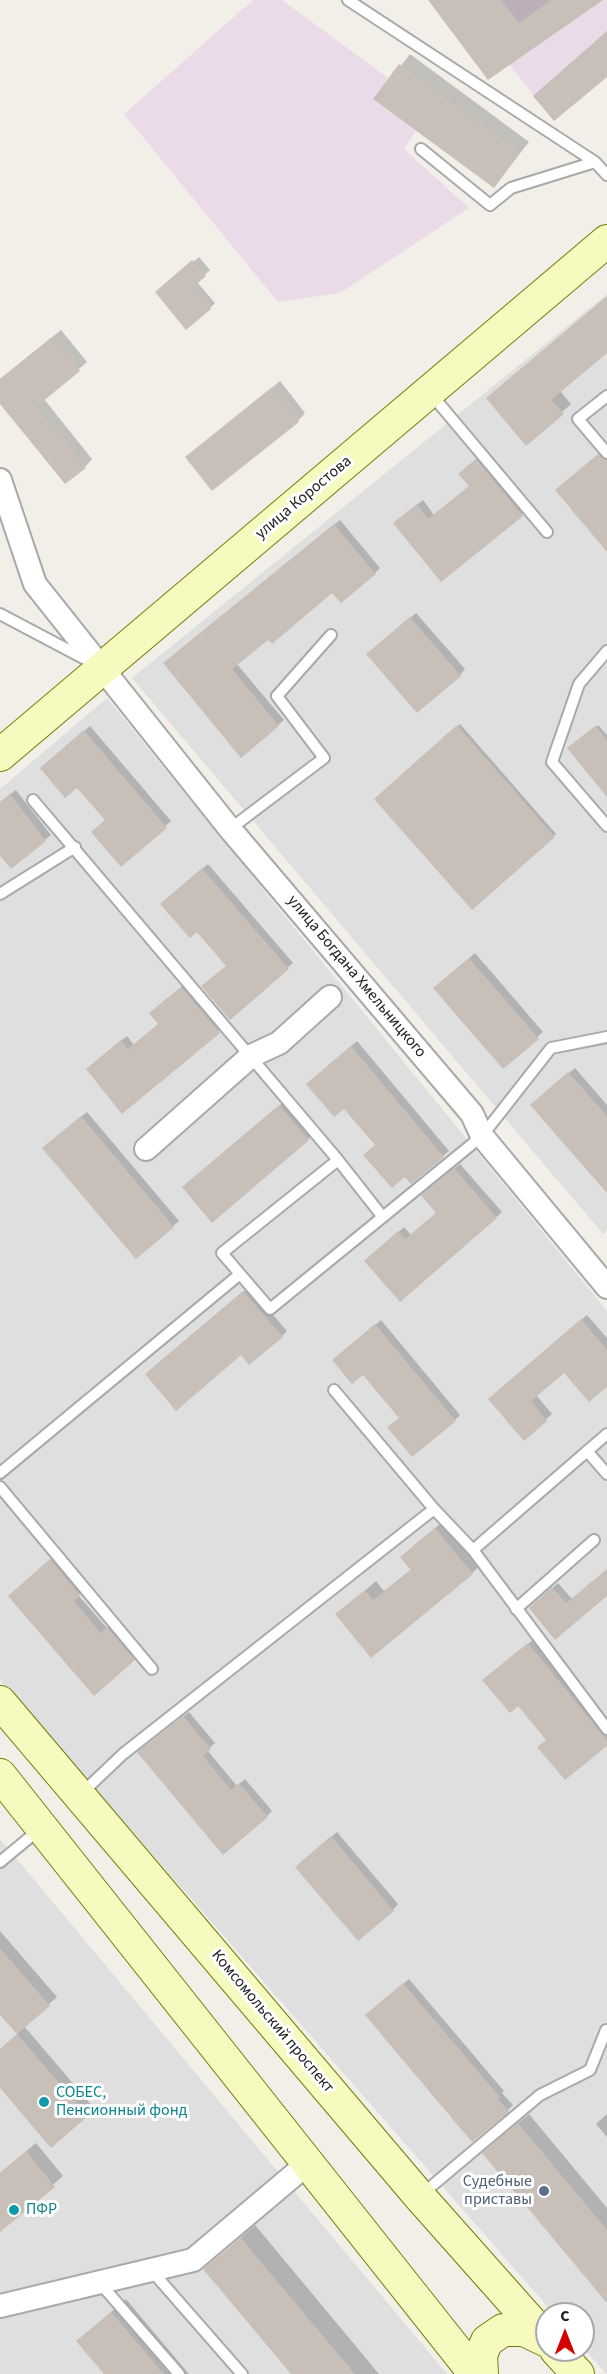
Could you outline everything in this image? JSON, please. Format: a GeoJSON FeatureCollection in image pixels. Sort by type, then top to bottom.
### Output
{"type":"FeatureCollection","features":[{"type":"Feature","properties":{"kind":"main road","name":"улица Коростова"},"geometry":{"type":"LineString","coordinates":[[0,755],[607,241]]}},
{"type":"Feature","properties":{"kind":"main road","name":"Комсомольский проспект"},"geometry":{"type":"LineString","coordinates":[[0,1702],[420,2197],[535,2326]]}},
{"type":"Feature","properties":{"kind":"main road"},"geometry":{"type":"LineString","coordinates":[[0,1775],[43,1826],[475,2374]]}},
{"type":"Feature","properties":{"kind":"main road"},"geometry":{"type":"LineString","coordinates":[[482,2374],[481,2355],[487,2341],[503,2330],[524,2330],[535,2335]]}},
{"type":"Feature","properties":{"kind":"main road"},"geometry":{"type":"LineString","coordinates":[[567,2362],[578,2374]]}},
{"type":"Feature","properties":{"kind":"street","name":"улица Богдана Хмельницкого"},"geometry":{"type":"LineString","coordinates":[[0,480],[35,584],[230,830],[472,1114],[482,1136],[607,1287]]}},
{"type":"Feature","properties":{"kind":"street"},"geometry":{"type":"LineString","coordinates":[[146,1149],[251,1056],[279,1043],[330,997]]}},
{"type":"Feature","properties":{"kind":"street"},"geometry":{"type":"LineString","coordinates":[[0,2306],[193,2260],[307,2164]]}},
{"type":"Feature","properties":{"kind":"lane"},"geometry":{"type":"LineString","coordinates":[[348,0],[595,162],[607,175]]}},
{"type":"Feature","properties":{"kind":"lane"},"geometry":{"type":"LineString","coordinates":[[421,149],[490,205],[511,188],[595,162]]}},
{"type":"Feature","properties":{"kind":"lane"},"geometry":{"type":"LineString","coordinates":[[429,392],[547,532]]}},
{"type":"Feature","properties":{"kind":"lane"},"geometry":{"type":"LineString","coordinates":[[607,396],[578,419],[607,453]]}},
{"type":"Feature","properties":{"kind":"lane"},"geometry":{"type":"LineString","coordinates":[[0,614],[102,669]]}},
{"type":"Feature","properties":{"kind":"lane"},"geometry":{"type":"LineString","coordinates":[[230,830],[324,758],[277,696],[331,635]]}},
{"type":"Feature","properties":{"kind":"lane"},"geometry":{"type":"LineString","coordinates":[[607,651],[579,684],[552,762],[607,826]]}},
{"type":"Feature","properties":{"kind":"lane"},"geometry":{"type":"LineString","coordinates":[[33,800],[251,1056],[382,1216]]}},
{"type":"Feature","properties":{"kind":"lane"},"geometry":{"type":"LineString","coordinates":[[0,894],[75,847]]}},
{"type":"Feature","properties":{"kind":"lane"},"geometry":{"type":"LineString","coordinates":[[338,1160],[222,1253],[270,1309],[482,1136],[551,1048],[607,1037]]}},
{"type":"Feature","properties":{"kind":"lane"},"geometry":{"type":"LineString","coordinates":[[0,1473],[240,1274]]}},
{"type":"Feature","properties":{"kind":"lane"},"geometry":{"type":"LineString","coordinates":[[334,1390],[473,1550],[607,1729]]}},
{"type":"Feature","properties":{"kind":"lane"},"geometry":{"type":"LineString","coordinates":[[473,1550],[607,1434]]}},
{"type":"Feature","properties":{"kind":"lane"},"geometry":{"type":"LineString","coordinates":[[587,1451],[607,1474]]}},
{"type":"Feature","properties":{"kind":"lane"},"geometry":{"type":"LineString","coordinates":[[0,1487],[152,1669]]}},
{"type":"Feature","properties":{"kind":"lane"},"geometry":{"type":"LineString","coordinates":[[80,1795],[123,1754],[435,1509]]}},
{"type":"Feature","properties":{"kind":"lane"},"geometry":{"type":"LineString","coordinates":[[516,1609],[594,1540]]}},
{"type":"Feature","properties":{"kind":"lane"},"geometry":{"type":"LineString","coordinates":[[0,1862],[43,1826]]}},
{"type":"Feature","properties":{"kind":"lane"},"geometry":{"type":"LineString","coordinates":[[420,2197],[540,2095],[590,2070],[607,2030]]}},
{"type":"Feature","properties":{"kind":"lane"},"geometry":{"type":"LineString","coordinates":[[151,2270],[242,2374]]}},
{"type":"Feature","properties":{"kind":"lane"},"geometry":{"type":"LineString","coordinates":[[99,2283],[179,2374]]}},
{"type":"Feature","properties":{"kind":"shaded area"},"geometry":{"type":"Polygon","coordinates":[[[253,0],[282,0],[388,78],[373,99],[416,131],[404,149],[469,208],[340,293],[278,302],[124,114],[253,0]]]}},
{"type":"Feature","properties":{"kind":"shaded area"},"geometry":{"type":"Polygon","coordinates":[[[459,0],[607,0],[607,77],[554,121],[459,0]]]}},
{"type":"Feature","properties":{"kind":"shaded area"},"geometry":{"type":"Polygon","coordinates":[[[607,294],[607,1230],[603,1234],[132,678],[607,294]]]}},
{"type":"Feature","properties":{"kind":"shaded area"},"geometry":{"type":"Polygon","coordinates":[[[107,698],[607,1311],[607,2374],[595,2361],[595,2302],[544,2302],[0,1680],[0,789],[107,698]]]}},
{"type":"Feature","properties":{"kind":"shaded area"},"geometry":{"type":"Polygon","coordinates":[[[0,1839],[447,2374],[0,2374],[0,1839]]]}},
{"type":"Feature","properties":{"kind":"building"},"geometry":{"type":"Polygon","coordinates":[[[428,0],[501,0],[519,23],[551,0],[603,0],[488,80],[428,0]]]}},
{"type":"Feature","properties":{"kind":"building"},"geometry":{"type":"Polygon","coordinates":[[[607,31],[607,77],[554,121],[533,96],[607,31]]]}},
{"type":"Feature","properties":{"kind":"building"},"geometry":{"type":"Polygon","coordinates":[[[399,64],[520,153],[494,188],[373,99],[399,64]]]}},
{"type":"Feature","properties":{"kind":"building"},"geometry":{"type":"Polygon","coordinates":[[[192,260],[206,276],[192,288],[211,309],[186,330],[155,292],[192,260]]]}},
{"type":"Feature","properties":{"kind":"building"},"geometry":{"type":"Polygon","coordinates":[[[607,296],[607,353],[551,400],[564,414],[526,446],[486,398],[607,296]]]}},
{"type":"Feature","properties":{"kind":"building"},"geometry":{"type":"Polygon","coordinates":[[[52,337],[80,371],[36,407],[86,468],[65,484],[0,404],[0,379],[52,337]]]}},
{"type":"Feature","properties":{"kind":"building"},"geometry":{"type":"Polygon","coordinates":[[[271,388],[299,422],[212,491],[185,457],[271,388]]]}},
{"type":"Feature","properties":{"kind":"building"},"geometry":{"type":"Polygon","coordinates":[[[598,454],[607,460],[607,552],[555,490],[598,454]]]}},
{"type":"Feature","properties":{"kind":"building"},"geometry":{"type":"Polygon","coordinates":[[[476,459],[523,516],[441,582],[393,523],[417,504],[428,519],[469,486],[458,474],[476,459]]]}},
{"type":"Feature","properties":{"kind":"building"},"geometry":{"type":"Polygon","coordinates":[[[334,524],[376,574],[341,603],[332,593],[272,644],[268,640],[232,669],[279,726],[241,758],[163,663],[334,524]]]}},
{"type":"Feature","properties":{"kind":"building"},"geometry":{"type":"Polygon","coordinates":[[[410,617],[461,676],[417,713],[366,654],[410,617]]]}},
{"type":"Feature","properties":{"kind":"building"},"geometry":{"type":"Polygon","coordinates":[[[457,725],[555,837],[472,910],[374,799],[457,725]]]}},
{"type":"Feature","properties":{"kind":"building"},"geometry":{"type":"Polygon","coordinates":[[[595,726],[607,740],[607,797],[567,748],[595,726]]]}},
{"type":"Feature","properties":{"kind":"building"},"geometry":{"type":"Polygon","coordinates":[[[84,730],[167,828],[121,867],[91,832],[105,820],[77,788],[65,798],[40,768],[84,730]]]}},
{"type":"Feature","properties":{"kind":"building"},"geometry":{"type":"Polygon","coordinates":[[[10,794],[46,841],[11,869],[0,856],[0,802],[10,794]]]}},
{"type":"Feature","properties":{"kind":"building"},"geometry":{"type":"Polygon","coordinates":[[[202,868],[289,969],[230,1020],[201,986],[226,966],[197,932],[190,938],[160,904],[202,868]]]}},
{"type":"Feature","properties":{"kind":"building"},"geometry":{"type":"Polygon","coordinates":[[[469,958],[539,1039],[503,1069],[433,988],[469,958]]]}},
{"type":"Feature","properties":{"kind":"building"},"geometry":{"type":"Polygon","coordinates":[[[181,987],[220,1033],[122,1114],[86,1069],[121,1040],[128,1049],[158,1024],[149,1013],[181,987]]]}},
{"type":"Feature","properties":{"kind":"building"},"geometry":{"type":"Polygon","coordinates":[[[351,1046],[444,1157],[411,1184],[405,1177],[392,1188],[363,1155],[375,1145],[344,1109],[334,1117],[306,1084],[351,1046]]]}},
{"type":"Feature","properties":{"kind":"building"},"geometry":{"type":"Polygon","coordinates":[[[568,1072],[607,1116],[607,1193],[530,1105],[568,1072]]]}},
{"type":"Feature","properties":{"kind":"building"},"geometry":{"type":"Polygon","coordinates":[[[279,1105],[309,1140],[212,1223],[182,1187],[279,1105]]]}},
{"type":"Feature","properties":{"kind":"building"},"geometry":{"type":"Polygon","coordinates":[[[81,1116],[174,1227],[136,1259],[42,1148],[81,1116]]]}},
{"type":"Feature","properties":{"kind":"building"},"geometry":{"type":"Polygon","coordinates":[[[454,1168],[497,1218],[400,1302],[364,1261],[398,1231],[405,1239],[436,1213],[421,1195],[454,1168]]]}},
{"type":"Feature","properties":{"kind":"building"},"geometry":{"type":"Polygon","coordinates":[[[243,1291],[283,1337],[249,1365],[241,1355],[176,1411],[145,1374],[243,1291]]]}},
{"type":"Feature","properties":{"kind":"building"},"geometry":{"type":"Polygon","coordinates":[[[581,1319],[607,1350],[607,1387],[589,1402],[564,1373],[531,1401],[547,1421],[524,1441],[488,1399],[581,1319]]]}},
{"type":"Feature","properties":{"kind":"building"},"geometry":{"type":"Polygon","coordinates":[[[375,1324],[456,1421],[412,1457],[387,1427],[399,1418],[363,1375],[352,1384],[332,1360],[375,1324]]]}},
{"type":"Feature","properties":{"kind":"building"},"geometry":{"type":"Polygon","coordinates":[[[435,1528],[473,1574],[371,1658],[335,1614],[365,1590],[373,1600],[411,1570],[400,1557],[435,1528]]]}},
{"type":"Feature","properties":{"kind":"building"},"geometry":{"type":"Polygon","coordinates":[[[50,1559],[80,1595],[74,1601],[101,1633],[107,1627],[135,1660],[94,1696],[8,1596],[50,1559]]]}},
{"type":"Feature","properties":{"kind":"building"},"geometry":{"type":"Polygon","coordinates":[[[607,1569],[607,1596],[555,1640],[529,1608],[552,1587],[566,1603],[607,1569]]]}},
{"type":"Feature","properties":{"kind":"building"},"geometry":{"type":"Polygon","coordinates":[[[528,1643],[607,1740],[607,1746],[565,1780],[537,1747],[546,1740],[518,1706],[510,1713],[482,1680],[528,1643]]]}},
{"type":"Feature","properties":{"kind":"building"},"geometry":{"type":"Polygon","coordinates":[[[183,1716],[211,1749],[203,1756],[231,1790],[239,1783],[268,1817],[223,1855],[137,1752],[183,1716]]]}},
{"type":"Feature","properties":{"kind":"building"},"geometry":{"type":"Polygon","coordinates":[[[331,1836],[394,1911],[358,1941],[295,1867],[331,1836]]]}},
{"type":"Feature","properties":{"kind":"building"},"geometry":{"type":"Polygon","coordinates":[[[0,1948],[50,2006],[17,2034],[0,2015],[0,1948]]]}},
{"type":"Feature","properties":{"kind":"building"},"geometry":{"type":"Polygon","coordinates":[[[403,1983],[500,2097],[498,2099],[509,2112],[472,2142],[365,2015],[403,1983]]]}},
{"type":"Feature","properties":{"kind":"building","name":"СОБЕС, Пенсионный фонд"},"geometry":{"type":"Polygon","coordinates":[[[17,2034],[88,2116],[51,2148],[0,2088],[0,2049],[17,2034]]]}},
{"type":"Feature","properties":{"kind":"building","name":"Судебные приставы"},"geometry":{"type":"Polygon","coordinates":[[[518,2123],[607,2230],[607,2303],[482,2153],[518,2123]]]}},
{"type":"Feature","properties":{"kind":"building","name":"ПФР"},"geometry":{"type":"Polygon","coordinates":[[[26,2151],[55,2187],[0,2232],[0,2173],[26,2151]]]}},
{"type":"Feature","properties":{"kind":"building"},"geometry":{"type":"Polygon","coordinates":[[[241,2238],[355,2374],[291,2374],[203,2269],[241,2238]]]}},
{"type":"Feature","properties":{"kind":"building"},"geometry":{"type":"Polygon","coordinates":[[[111,2312],[164,2374],[104,2374],[76,2341],[111,2312]]]}},
{"type":"Feature","properties":{"kind":"place","name":"СОБЕС, Пенсионный фонд"},"geometry":{"type":"Point","coordinates":[44,2102]}},
{"type":"Feature","properties":{"kind":"place","name":"Судебные приставы"},"geometry":{"type":"Point","coordinates":[544,2191]}},
{"type":"Feature","properties":{"kind":"place","name":"ПФР"},"geometry":{"type":"Point","coordinates":[14,2210]}}]}
